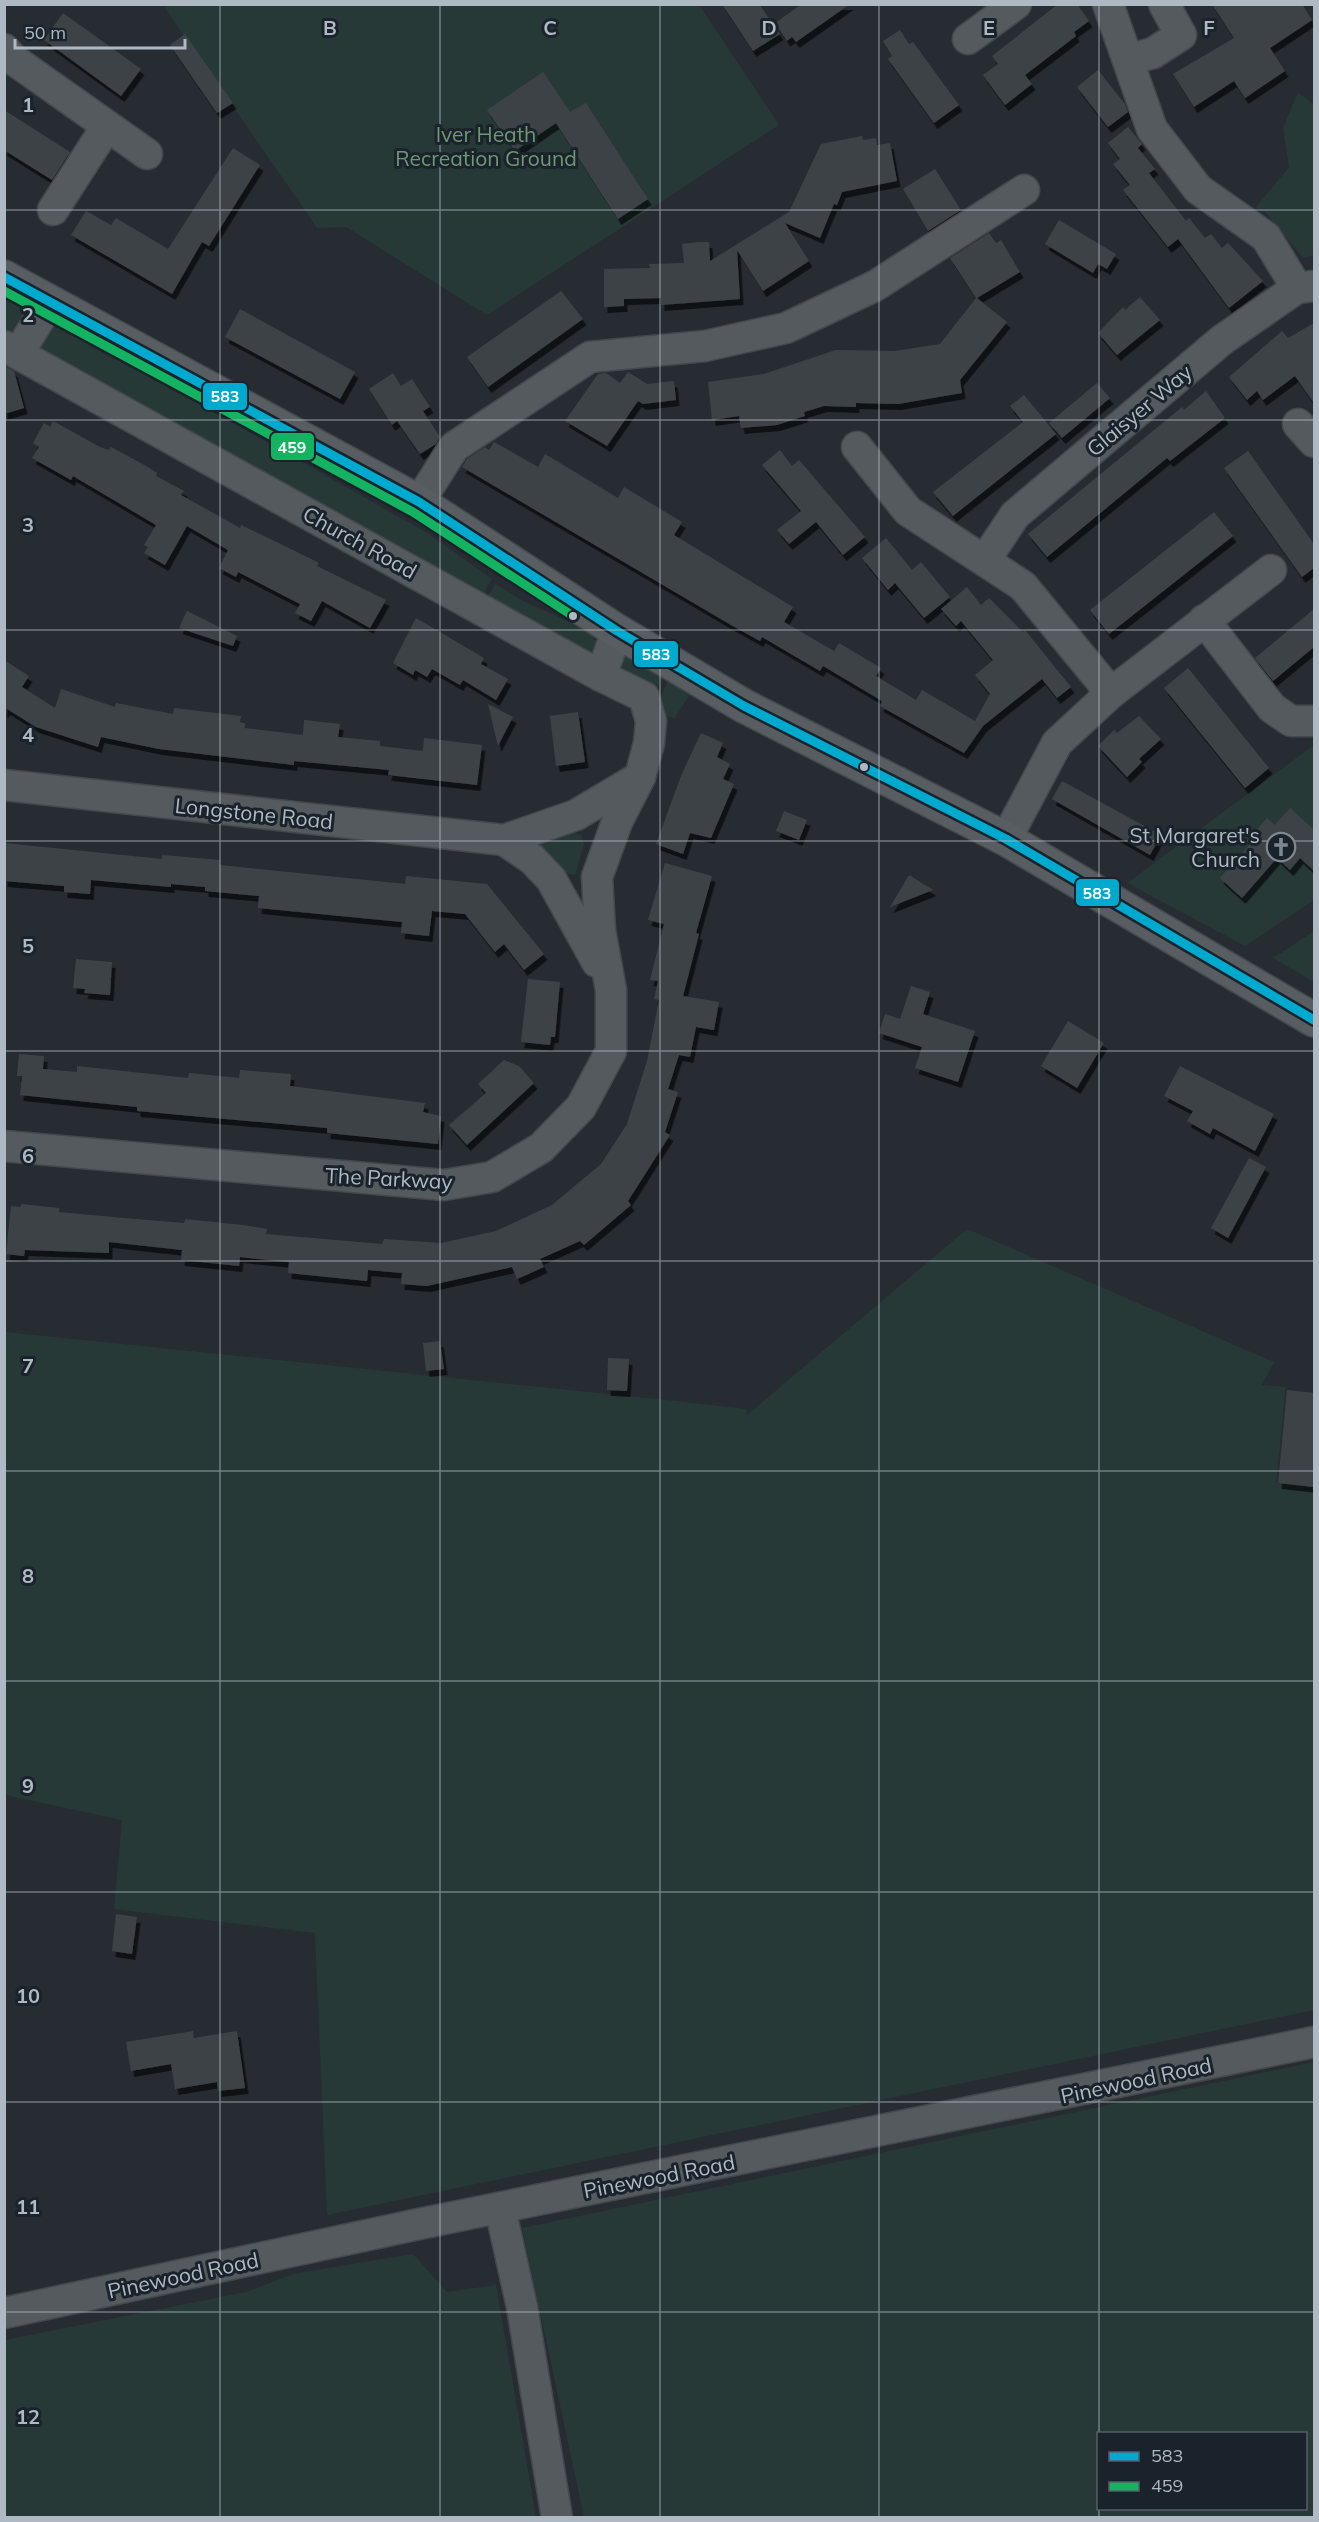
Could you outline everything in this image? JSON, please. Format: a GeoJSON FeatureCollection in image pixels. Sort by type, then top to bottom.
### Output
{"type":"FeatureCollection","features":[{"type":"Feature","properties":{"kind":"main road"},"geometry":{"type":"LineString","coordinates":[[4,276],[419,502],[617,631],[744,706],[1006,839],[1314,1020]]}},
{"type":"Feature","properties":{"kind":"street"},"geometry":{"type":"LineString","coordinates":[[968,39],[1016,4]]}},
{"type":"Feature","properties":{"kind":"street"},"geometry":{"type":"LineString","coordinates":[[1108,4],[1152,129],[1198,189],[1266,237],[1306,287]]}},
{"type":"Feature","properties":{"kind":"street"},"geometry":{"type":"LineString","coordinates":[[1128,60],[1153,52],[1181,35],[1164,4]]}},
{"type":"Feature","properties":{"kind":"street"},"geometry":{"type":"LineString","coordinates":[[4,50],[147,154]]}},
{"type":"Feature","properties":{"kind":"street"},"geometry":{"type":"LineString","coordinates":[[53,210],[107,126]]}},
{"type":"Feature","properties":{"kind":"street"},"geometry":{"type":"LineString","coordinates":[[419,502],[454,447],[590,357],[705,346],[786,328],[875,286],[1024,190]]}},
{"type":"Feature","properties":{"kind":"street","name":"Glaisyer Way"},"geometry":{"type":"LineString","coordinates":[[985,560],[1015,515],[1222,340],[1306,287]]}},
{"type":"Feature","properties":{"kind":"street"},"geometry":{"type":"LineString","coordinates":[[12,349],[50,302]]}},
{"type":"Feature","properties":{"kind":"street","name":"Church Road"},"geometry":{"type":"LineString","coordinates":[[12,349],[601,676],[644,697],[651,721],[650,743],[640,777]]}},
{"type":"Feature","properties":{"kind":"street"},"geometry":{"type":"LineString","coordinates":[[857,447],[908,511],[1023,585],[1111,693]]}},
{"type":"Feature","properties":{"kind":"street"},"geometry":{"type":"LineString","coordinates":[[1006,839],[1057,743],[1111,693],[1270,570]]}},
{"type":"Feature","properties":{"kind":"street"},"geometry":{"type":"LineString","coordinates":[[1204,620],[1272,708],[1291,721],[1314,721]]}},
{"type":"Feature","properties":{"kind":"street"},"geometry":{"type":"LineString","coordinates":[[601,676],[617,631]]}},
{"type":"Feature","properties":{"kind":"street"},"geometry":{"type":"LineString","coordinates":[[504,840],[576,815],[640,777]]}},
{"type":"Feature","properties":{"kind":"street","name":"The Parkway"},"geometry":{"type":"LineString","coordinates":[[4,1146],[444,1185],[492,1177],[541,1148],[581,1107],[610,1051],[611,990],[600,930],[597,878],[617,822],[640,777]]}},
{"type":"Feature","properties":{"kind":"street","name":"Longstone Road"},"geometry":{"type":"LineString","coordinates":[[4,785],[504,840]]}},
{"type":"Feature","properties":{"kind":"street"},"geometry":{"type":"LineString","coordinates":[[504,840],[532,859],[551,879],[611,990]]}},
{"type":"Feature","properties":{"kind":"street","name":"Pinewood Road"},"geometry":{"type":"LineString","coordinates":[[4,2313],[500,2208],[1314,2042]]}},
{"type":"Feature","properties":{"kind":"street"},"geometry":{"type":"LineString","coordinates":[[500,2208],[522,2307],[557,2517]]}},
{"type":"Feature","properties":{"kind":"green space","name":"Iver Heath Recreation Ground"},"geometry":{"type":"Polygon","coordinates":[[[163,5],[699,5],[779,125],[487,315],[346,227],[317,228],[163,5]]]}},
{"type":"Feature","properties":{"kind":"green space"},"geometry":{"type":"Polygon","coordinates":[[[1298,92],[1314,105],[1314,255],[1303,258],[1266,213],[1255,208],[1289,167],[1283,128],[1298,92]]]}},
{"type":"Feature","properties":{"kind":"green space"},"geometry":{"type":"Polygon","coordinates":[[[4,292],[20,302],[25,318],[23,330],[4,338],[4,292]]]}},
{"type":"Feature","properties":{"kind":"green space"},"geometry":{"type":"Polygon","coordinates":[[[52,326],[62,326],[429,534],[492,579],[476,607],[36,349],[52,326]]]}},
{"type":"Feature","properties":{"kind":"green space"},"geometry":{"type":"Polygon","coordinates":[[[495,584],[525,602],[592,632],[596,641],[596,651],[584,660],[480,610],[495,584]]]}},
{"type":"Feature","properties":{"kind":"green space"},"geometry":{"type":"Polygon","coordinates":[[[620,651],[664,674],[649,705],[608,659],[620,651]]]}},
{"type":"Feature","properties":{"kind":"green space"},"geometry":{"type":"Polygon","coordinates":[[[670,677],[692,691],[674,719],[655,709],[670,677]]]}},
{"type":"Feature","properties":{"kind":"green space"},"geometry":{"type":"Polygon","coordinates":[[[1314,745],[1314,900],[1245,946],[1127,883],[1314,745]]]}},
{"type":"Feature","properties":{"kind":"green space"},"geometry":{"type":"Polygon","coordinates":[[[573,832],[581,835],[584,844],[575,875],[568,874],[537,853],[540,842],[573,832]]]}},
{"type":"Feature","properties":{"kind":"green space"},"geometry":{"type":"Polygon","coordinates":[[[1314,931],[1314,982],[1273,958],[1314,931]]]}},
{"type":"Feature","properties":{"kind":"green space"},"geometry":{"type":"Polygon","coordinates":[[[967,1229],[1274,1362],[1262,1385],[1286,1387],[1276,1483],[1314,1487],[1314,2010],[327,2215],[315,1933],[114,1909],[122,1820],[5,1795],[5,1332],[676,1401],[746,1409],[747,1415],[967,1229]]]}},
{"type":"Feature","properties":{"kind":"green space"},"geometry":{"type":"Polygon","coordinates":[[[1314,2062],[1314,2517],[584,2517],[522,2228],[1314,2062]]]}},
{"type":"Feature","properties":{"kind":"green space"},"geometry":{"type":"Polygon","coordinates":[[[413,2254],[447,2292],[496,2285],[536,2517],[5,2517],[5,2340],[246,2292],[293,2274],[413,2254]]]}},
{"type":"Feature","properties":{"kind":"building"},"geometry":{"type":"Polygon","coordinates":[[[722,4],[759,4],[780,34],[753,51],[722,4]]]}},
{"type":"Feature","properties":{"kind":"building"},"geometry":{"type":"Polygon","coordinates":[[[802,4],[850,4],[796,42],[792,37],[787,41],[775,23],[802,4]]]}},
{"type":"Feature","properties":{"kind":"building"},"geometry":{"type":"Polygon","coordinates":[[[1058,4],[1077,4],[1089,21],[1074,32],[1076,36],[1025,75],[1032,84],[1005,105],[983,75],[998,64],[992,56],[1058,4]]]}},
{"type":"Feature","properties":{"kind":"building"},"geometry":{"type":"Polygon","coordinates":[[[1212,4],[1302,4],[1312,20],[1270,48],[1285,71],[1245,98],[1234,81],[1194,107],[1173,74],[1234,38],[1212,4]]]}},
{"type":"Feature","properties":{"kind":"building"},"geometry":{"type":"Polygon","coordinates":[[[63,13],[141,69],[121,96],[44,40],[63,13]]]}},
{"type":"Feature","properties":{"kind":"building"},"geometry":{"type":"Polygon","coordinates":[[[900,30],[909,44],[913,42],[959,105],[934,123],[888,59],[892,56],[883,41],[900,30]]]}},
{"type":"Feature","properties":{"kind":"building"},"geometry":{"type":"Polygon","coordinates":[[[185,34],[233,103],[217,113],[170,45],[185,34]]]}},
{"type":"Feature","properties":{"kind":"building"},"geometry":{"type":"Polygon","coordinates":[[[1098,70],[1125,104],[1128,112],[1108,127],[1077,87],[1098,70]]]}},
{"type":"Feature","properties":{"kind":"building"},"geometry":{"type":"Polygon","coordinates":[[[543,72],[570,112],[586,103],[648,199],[618,219],[556,123],[515,151],[487,110],[543,72]]]}},
{"type":"Feature","properties":{"kind":"building"},"geometry":{"type":"Polygon","coordinates":[[[4,110],[70,152],[52,180],[4,150],[4,110]]]}},
{"type":"Feature","properties":{"kind":"building"},"geometry":{"type":"Polygon","coordinates":[[[1128,127],[1142,144],[1138,148],[1155,169],[1149,173],[1186,221],[1189,218],[1205,238],[1211,234],[1222,248],[1228,243],[1263,281],[1229,308],[1178,239],[1168,247],[1123,190],[1130,185],[1113,164],[1120,159],[1108,143],[1128,127]]]}},
{"type":"Feature","properties":{"kind":"building"},"geometry":{"type":"Polygon","coordinates":[[[862,136],[863,140],[876,138],[877,145],[890,143],[897,181],[842,192],[837,205],[834,204],[820,238],[785,223],[809,261],[763,291],[737,250],[740,299],[661,305],[661,298],[624,299],[624,306],[604,307],[604,269],[650,268],[649,264],[684,263],[682,244],[699,242],[709,242],[710,261],[789,212],[821,144],[862,136]]]}},
{"type":"Feature","properties":{"kind":"building"},"geometry":{"type":"Polygon","coordinates":[[[233,148],[260,165],[209,246],[202,242],[172,294],[71,235],[86,211],[111,225],[116,218],[168,249],[233,148]]]}},
{"type":"Feature","properties":{"kind":"building"},"geometry":{"type":"Polygon","coordinates":[[[935,169],[961,210],[928,231],[903,189],[935,169]]]}},
{"type":"Feature","properties":{"kind":"building"},"geometry":{"type":"Polygon","coordinates":[[[1059,220],[1116,254],[1107,269],[1098,264],[1093,273],[1045,244],[1059,220]]]}},
{"type":"Feature","properties":{"kind":"building"},"geometry":{"type":"Polygon","coordinates":[[[989,233],[996,243],[1001,240],[1020,272],[977,298],[1007,322],[960,380],[962,393],[898,404],[856,403],[856,407],[824,406],[804,412],[805,416],[777,425],[741,428],[739,416],[712,420],[708,382],[764,374],[836,350],[895,351],[940,344],[976,298],[950,258],[989,233]]]}},
{"type":"Feature","properties":{"kind":"building"},"geometry":{"type":"Polygon","coordinates":[[[561,291],[583,319],[488,387],[467,357],[561,291]]]}},
{"type":"Feature","properties":{"kind":"building"},"geometry":{"type":"Polygon","coordinates":[[[1140,297],[1160,320],[1117,355],[1098,333],[1123,307],[1125,310],[1140,297]]]}},
{"type":"Feature","properties":{"kind":"building"},"geometry":{"type":"Polygon","coordinates":[[[240,309],[355,372],[340,399],[225,337],[240,309]]]}},
{"type":"Feature","properties":{"kind":"building"},"geometry":{"type":"Polygon","coordinates":[[[1314,323],[1314,403],[1295,376],[1263,400],[1257,391],[1247,400],[1229,377],[1282,331],[1288,338],[1314,323]]]}},
{"type":"Feature","properties":{"kind":"building"},"geometry":{"type":"Polygon","coordinates":[[[4,366],[14,371],[24,408],[4,414],[4,366]]]}},
{"type":"Feature","properties":{"kind":"building"},"geometry":{"type":"Polygon","coordinates":[[[628,372],[647,384],[674,381],[676,400],[643,404],[638,401],[607,446],[565,421],[598,374],[606,373],[620,383],[628,372]]]}},
{"type":"Feature","properties":{"kind":"building"},"geometry":{"type":"Polygon","coordinates":[[[393,373],[401,386],[412,379],[430,407],[423,411],[440,437],[436,444],[420,454],[397,421],[392,425],[369,389],[393,373]]]}},
{"type":"Feature","properties":{"kind":"building"},"geometry":{"type":"Polygon","coordinates":[[[1097,383],[1110,398],[1062,438],[1049,423],[1097,383]]]}},
{"type":"Feature","properties":{"kind":"building"},"geometry":{"type":"Polygon","coordinates":[[[1206,391],[1225,418],[1170,461],[1167,458],[1047,557],[1028,534],[1182,407],[1184,410],[1206,391]]]}},
{"type":"Feature","properties":{"kind":"building"},"geometry":{"type":"Polygon","coordinates":[[[1024,395],[1056,434],[953,516],[933,492],[1023,422],[1010,406],[1024,395]]]}},
{"type":"Feature","properties":{"kind":"building"},"geometry":{"type":"Polygon","coordinates":[[[53,421],[100,447],[109,450],[111,447],[148,467],[157,473],[156,476],[184,491],[181,495],[240,528],[241,525],[297,552],[319,563],[317,566],[386,600],[370,628],[322,601],[311,621],[295,613],[300,604],[238,572],[236,577],[219,568],[228,550],[187,526],[165,565],[144,553],[148,547],[144,545],[156,525],[73,476],[71,480],[32,458],[39,447],[33,443],[44,423],[50,427],[53,421]]]}},
{"type":"Feature","properties":{"kind":"building"},"geometry":{"type":"Polygon","coordinates":[[[494,442],[538,467],[545,454],[618,498],[624,487],[682,522],[674,535],[793,607],[784,622],[834,651],[839,643],[881,668],[876,676],[916,700],[922,690],[975,721],[990,694],[975,675],[993,660],[961,621],[956,626],[941,609],[967,587],[981,605],[989,598],[1023,632],[1025,630],[1071,687],[1057,698],[1042,679],[983,726],[964,753],[880,706],[882,701],[823,666],[820,671],[762,637],[760,641],[462,467],[467,459],[485,447],[489,450],[494,442]]]}},
{"type":"Feature","properties":{"kind":"building"},"geometry":{"type":"Polygon","coordinates":[[[780,450],[792,466],[799,460],[865,537],[843,555],[816,522],[789,544],[777,530],[801,511],[762,465],[780,450]]]}},
{"type":"Feature","properties":{"kind":"building"},"geometry":{"type":"Polygon","coordinates":[[[1248,451],[1314,544],[1314,568],[1302,577],[1224,468],[1248,451]]]}},
{"type":"Feature","properties":{"kind":"building"},"geometry":{"type":"Polygon","coordinates":[[[1214,512],[1233,536],[1109,634],[1090,610],[1214,512]]]}},
{"type":"Feature","properties":{"kind":"building"},"geometry":{"type":"Polygon","coordinates":[[[886,538],[912,570],[921,562],[950,597],[924,618],[895,583],[888,590],[862,558],[886,538]]]}},
{"type":"Feature","properties":{"kind":"building"},"geometry":{"type":"Polygon","coordinates":[[[1314,609],[1314,647],[1273,681],[1255,658],[1314,609]]]}},
{"type":"Feature","properties":{"kind":"building"},"geometry":{"type":"Polygon","coordinates":[[[187,611],[237,636],[233,646],[179,628],[187,611]]]}},
{"type":"Feature","properties":{"kind":"building"},"geometry":{"type":"Polygon","coordinates":[[[416,618],[484,658],[481,664],[508,679],[496,700],[463,680],[460,685],[432,669],[427,677],[415,670],[413,675],[393,663],[416,618]]]}},
{"type":"Feature","properties":{"kind":"building"},"geometry":{"type":"Polygon","coordinates":[[[4,660],[29,676],[22,687],[55,708],[61,689],[115,707],[116,703],[173,714],[174,708],[241,716],[240,722],[245,723],[245,728],[303,735],[304,720],[340,724],[338,737],[380,741],[380,746],[423,751],[424,738],[482,745],[477,785],[388,775],[389,770],[294,761],[294,765],[159,749],[101,737],[98,747],[36,727],[7,709],[4,713],[4,660]]]}},
{"type":"Feature","properties":{"kind":"building"},"geometry":{"type":"Polygon","coordinates":[[[1188,668],[1269,768],[1245,788],[1164,688],[1188,668]]]}},
{"type":"Feature","properties":{"kind":"building"},"geometry":{"type":"Polygon","coordinates":[[[488,704],[513,717],[498,746],[488,704]]]}},
{"type":"Feature","properties":{"kind":"building"},"geometry":{"type":"Polygon","coordinates":[[[578,712],[585,762],[556,766],[550,716],[578,712]]]}},
{"type":"Feature","properties":{"kind":"building"},"geometry":{"type":"Polygon","coordinates":[[[1139,716],[1161,739],[1139,759],[1142,762],[1127,777],[1098,746],[1114,730],[1117,733],[1139,716]]]}},
{"type":"Feature","properties":{"kind":"building"},"geometry":{"type":"Polygon","coordinates":[[[701,733],[723,743],[717,757],[730,764],[723,779],[734,784],[711,838],[690,833],[683,854],[656,844],[681,776],[701,733]]]}},
{"type":"Feature","properties":{"kind":"building"},"geometry":{"type":"Polygon","coordinates":[[[1062,781],[1161,835],[1150,855],[1052,799],[1062,781]]]}},
{"type":"Feature","properties":{"kind":"building","name":"St Margaret's Church"},"geometry":{"type":"Polygon","coordinates":[[[1290,808],[1314,830],[1314,871],[1300,858],[1290,870],[1277,858],[1242,898],[1220,878],[1257,836],[1254,833],[1267,818],[1275,825],[1290,808]]]}},
{"type":"Feature","properties":{"kind":"building"},"geometry":{"type":"Polygon","coordinates":[[[784,811],[807,820],[799,840],[776,831],[784,811]]]}},
{"type":"Feature","properties":{"kind":"building"},"geometry":{"type":"Polygon","coordinates":[[[4,843],[162,859],[162,855],[220,860],[220,865],[405,884],[406,876],[487,884],[544,954],[524,970],[504,944],[495,952],[465,914],[432,911],[429,936],[401,933],[402,922],[258,908],[259,896],[205,891],[205,887],[171,884],[171,887],[91,880],[90,894],[64,892],[64,886],[4,881],[4,843]]]}},
{"type":"Feature","properties":{"kind":"building"},"geometry":{"type":"Polygon","coordinates":[[[665,863],[712,876],[696,933],[699,934],[683,996],[719,1002],[714,1030],[696,1027],[690,1057],[679,1055],[668,1089],[678,1092],[665,1132],[670,1135],[628,1201],[631,1205],[584,1245],[580,1241],[540,1259],[544,1267],[517,1279],[512,1267],[427,1286],[401,1284],[402,1273],[368,1270],[367,1281],[288,1273],[289,1262],[240,1257],[239,1266],[181,1260],[182,1250],[109,1242],[109,1253],[25,1250],[24,1256],[6,1254],[11,1206],[21,1207],[21,1204],[59,1208],[59,1212],[184,1223],[185,1219],[267,1229],[266,1234],[382,1244],[384,1239],[441,1243],[496,1231],[552,1205],[601,1164],[627,1124],[647,1061],[659,1000],[654,999],[658,981],[650,980],[664,924],[648,920],[665,863]]]}},
{"type":"Feature","properties":{"kind":"building"},"geometry":{"type":"Polygon","coordinates":[[[909,875],[933,890],[890,907],[909,875]]]}},
{"type":"Feature","properties":{"kind":"building"},"geometry":{"type":"Polygon","coordinates":[[[76,959],[112,962],[110,995],[84,993],[85,989],[73,988],[76,959]]]}},
{"type":"Feature","properties":{"kind":"building"},"geometry":{"type":"Polygon","coordinates":[[[528,979],[560,982],[555,1037],[551,1037],[550,1045],[521,1042],[528,979]]]}},
{"type":"Feature","properties":{"kind":"building"},"geometry":{"type":"Polygon","coordinates":[[[911,986],[930,992],[923,1014],[975,1031],[958,1082],[915,1068],[922,1047],[879,1033],[885,1014],[900,1019],[911,986]]]}},
{"type":"Feature","properties":{"kind":"building"},"geometry":{"type":"Polygon","coordinates":[[[1068,1021],[1104,1043],[1077,1088],[1041,1066],[1068,1021]]]}},
{"type":"Feature","properties":{"kind":"building"},"geometry":{"type":"Polygon","coordinates":[[[19,1054],[44,1056],[43,1069],[77,1072],[77,1066],[188,1078],[189,1073],[239,1078],[240,1070],[291,1074],[290,1086],[425,1103],[423,1112],[441,1116],[438,1144],[327,1133],[327,1128],[137,1111],[137,1107],[20,1095],[22,1076],[17,1076],[19,1054]]]}},
{"type":"Feature","properties":{"kind":"building"},"geometry":{"type":"Polygon","coordinates":[[[504,1060],[519,1066],[534,1083],[467,1145],[449,1125],[486,1093],[478,1084],[504,1060]]]}},
{"type":"Feature","properties":{"kind":"building"},"geometry":{"type":"Polygon","coordinates":[[[1180,1066],[1274,1114],[1255,1151],[1213,1128],[1210,1134],[1187,1121],[1193,1111],[1164,1096],[1180,1066]]]}},
{"type":"Feature","properties":{"kind":"building"},"geometry":{"type":"Polygon","coordinates":[[[1249,1158],[1266,1167],[1228,1238],[1211,1228],[1249,1158]]]}},
{"type":"Feature","properties":{"kind":"building"},"geometry":{"type":"Polygon","coordinates":[[[440,1341],[444,1369],[426,1371],[423,1343],[440,1341]]]}},
{"type":"Feature","properties":{"kind":"building"},"geometry":{"type":"Polygon","coordinates":[[[608,1358],[629,1359],[627,1391],[607,1390],[608,1358]]]}},
{"type":"Feature","properties":{"kind":"building"},"geometry":{"type":"Polygon","coordinates":[[[1287,1390],[1314,1393],[1314,1487],[1278,1483],[1287,1390]]]}},
{"type":"Feature","properties":{"kind":"building"},"geometry":{"type":"Polygon","coordinates":[[[116,1914],[137,1917],[132,1954],[112,1951],[116,1914]]]}},
{"type":"Feature","properties":{"kind":"building"},"geometry":{"type":"Polygon","coordinates":[[[193,2031],[194,2038],[237,2031],[245,2088],[218,2091],[217,2082],[175,2089],[171,2064],[131,2071],[126,2042],[193,2031]]]}},
{"type":"Feature","properties":{"kind":"transit line","name":"583"},"geometry":{"type":"LineString","coordinates":[[4,277],[419,502],[617,631],[744,706],[1006,839],[1314,1020]]}},
{"type":"Feature","properties":{"kind":"transit line","name":"459"},"geometry":{"type":"LineString","coordinates":[[4,291],[413,512],[573,616]]}},
{"type":"Feature","properties":{"kind":"place","name":"St Margaret's Church"},"geometry":{"type":"Point","coordinates":[1281,847]}}]}
